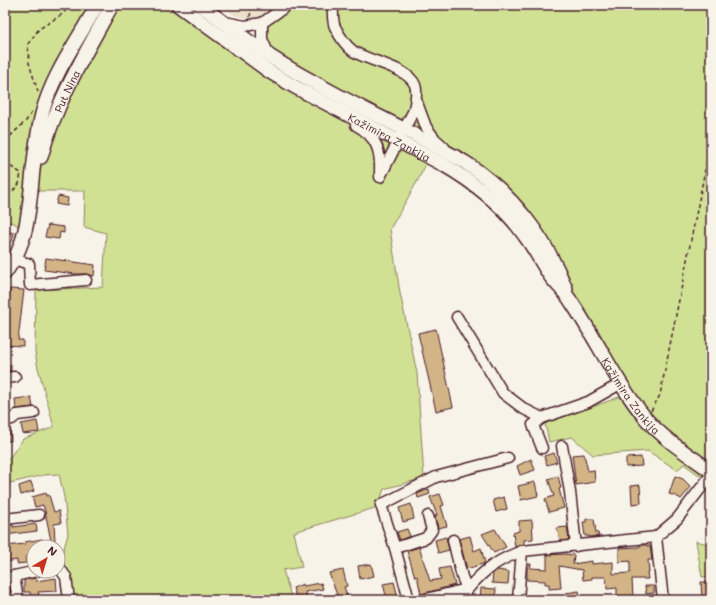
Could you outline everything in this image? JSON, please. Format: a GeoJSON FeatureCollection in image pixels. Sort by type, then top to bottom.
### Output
{"type":"FeatureCollection","features":[{"type":"Feature","properties":{"kind":"main road","name":"Put Nina"},"geometry":{"type":"LineString","coordinates":[[5,273],[20,249],[25,230],[33,181],[48,135],[65,92],[99,26],[112,5]]}},
{"type":"Feature","properties":{"kind":"main road"},"geometry":{"type":"LineString","coordinates":[[99,26],[109,22],[120,5]]}},
{"type":"Feature","properties":{"kind":"main road","name":"Kažimira Zankija"},"geometry":{"type":"LineString","coordinates":[[178,5],[270,72],[336,108],[402,136],[449,153],[470,166],[495,185],[521,213],[560,272],[572,302]]}},
{"type":"Feature","properties":{"kind":"main road","name":"Kažimira Zankija"},"geometry":{"type":"LineString","coordinates":[[200,5],[270,56],[332,92],[402,136],[486,194],[513,220],[526,236],[552,277],[572,302],[620,384],[647,419],[681,450],[711,470]]}},
{"type":"Feature","properties":{"kind":"main road","name":"Put Nina"},"geometry":{"type":"LineString","coordinates":[[33,181],[33,168],[39,128],[50,91],[68,55],[96,6]]}},
{"type":"Feature","properties":{"kind":"street"},"geometry":{"type":"LineString","coordinates":[[222,22],[245,26],[262,23],[288,5]]}},
{"type":"Feature","properties":{"kind":"street"},"geometry":{"type":"LineString","coordinates":[[333,5],[334,26],[345,43],[353,51],[400,71],[415,85],[416,100],[414,110],[380,177],[380,158],[374,139],[367,132],[349,121],[336,108]]}},
{"type":"Feature","properties":{"kind":"street"},"geometry":{"type":"LineString","coordinates":[[262,23],[262,39],[270,56]]}},
{"type":"Feature","properties":{"kind":"street"},"geometry":{"type":"LineString","coordinates":[[416,100],[429,132],[449,153]]}},
{"type":"Feature","properties":{"kind":"street"},"geometry":{"type":"LineString","coordinates":[[14,259],[29,264],[30,285],[86,280]]}},
{"type":"Feature","properties":{"kind":"street"},"geometry":{"type":"LineString","coordinates":[[457,316],[503,393],[524,408],[542,418]]}},
{"type":"Feature","properties":{"kind":"street"},"geometry":{"type":"LineString","coordinates":[[542,448],[533,425],[542,418],[588,402],[620,384]]}},
{"type":"Feature","properties":{"kind":"street"},"geometry":{"type":"LineString","coordinates":[[5,420],[12,419],[17,415],[34,413]]}},
{"type":"Feature","properties":{"kind":"street"},"geometry":{"type":"LineString","coordinates":[[562,446],[570,492],[576,546]]}},
{"type":"Feature","properties":{"kind":"street"},"geometry":{"type":"LineString","coordinates":[[409,600],[395,548],[380,505],[436,477],[508,458]]}},
{"type":"Feature","properties":{"kind":"street"},"geometry":{"type":"LineString","coordinates":[[459,600],[467,589],[489,567],[503,558],[522,551],[656,537],[677,519],[711,475]]}},
{"type":"Feature","properties":{"kind":"street"},"geometry":{"type":"LineString","coordinates":[[5,519],[39,515]]}},
{"type":"Feature","properties":{"kind":"street"},"geometry":{"type":"LineString","coordinates":[[395,548],[426,538],[432,530],[428,516]]}},
{"type":"Feature","properties":{"kind":"street"},"geometry":{"type":"LineString","coordinates":[[656,537],[663,600]]}},
{"type":"Feature","properties":{"kind":"street"},"geometry":{"type":"LineString","coordinates":[[453,540],[462,577],[467,589]]}},
{"type":"Feature","properties":{"kind":"street"},"geometry":{"type":"LineString","coordinates":[[518,600],[522,551]]}},
{"type":"Feature","properties":{"kind":"street"},"geometry":{"type":"LineString","coordinates":[[18,600],[10,577],[26,573]]}},
{"type":"Feature","properties":{"kind":"street"},"geometry":{"type":"LineString","coordinates":[[66,577],[69,600]]}},
{"type":"Feature","properties":{"kind":"street"},"geometry":{"type":"LineString","coordinates":[[422,600],[467,589]]}},
{"type":"Feature","properties":{"kind":"path"},"geometry":{"type":"LineString","coordinates":[[5,14],[9,5]]}},
{"type":"Feature","properties":{"kind":"path"},"geometry":{"type":"LineString","coordinates":[[38,98],[38,92],[29,63],[28,44],[39,29],[61,15],[71,5]]}},
{"type":"Feature","properties":{"kind":"path"},"geometry":{"type":"LineString","coordinates":[[251,9],[250,21],[257,19],[262,23]]}},
{"type":"Feature","properties":{"kind":"path"},"geometry":{"type":"LineString","coordinates":[[5,141],[26,121],[34,110]]}},
{"type":"Feature","properties":{"kind":"path"},"geometry":{"type":"LineString","coordinates":[[647,419],[660,395],[711,140]]}},
{"type":"Feature","properties":{"kind":"path"},"geometry":{"type":"LineString","coordinates":[[5,163],[21,173],[20,184],[12,192],[5,193]]}},
{"type":"Feature","properties":{"kind":"shaded area"},"geometry":{"type":"Polygon","coordinates":[[[224,5],[288,5],[267,19],[236,16],[224,8],[224,5]]]}},
{"type":"Feature","properties":{"kind":"green space"},"geometry":{"type":"Polygon","coordinates":[[[5,5],[159,5],[175,10],[197,22],[247,61],[267,19],[288,5],[711,5],[711,484],[684,464],[677,470],[648,451],[593,455],[572,437],[549,442],[545,423],[627,394],[521,213],[435,146],[418,180],[390,229],[400,293],[417,373],[424,478],[384,489],[378,507],[294,532],[302,567],[283,570],[292,600],[69,600],[63,579],[66,579],[66,541],[68,534],[64,497],[59,474],[44,475],[6,484],[5,464],[23,439],[54,427],[37,364],[35,351],[36,290],[103,287],[106,233],[84,227],[85,191],[31,191],[25,230],[12,222],[5,224],[5,5]]]}},
{"type":"Feature","properties":{"kind":"green space"},"geometry":{"type":"Polygon","coordinates":[[[696,541],[711,545],[711,576],[702,577],[696,541]]]}},
{"type":"Feature","properties":{"kind":"building"},"geometry":{"type":"Polygon","coordinates":[[[58,196],[68,198],[67,206],[56,204],[58,196]]]}},
{"type":"Feature","properties":{"kind":"building"},"geometry":{"type":"Polygon","coordinates":[[[48,225],[64,227],[64,233],[60,232],[59,239],[45,237],[48,225]]]}},
{"type":"Feature","properties":{"kind":"building"},"geometry":{"type":"Polygon","coordinates":[[[5,231],[14,233],[12,241],[5,240],[5,231]]]}},
{"type":"Feature","properties":{"kind":"building"},"geometry":{"type":"Polygon","coordinates":[[[46,258],[95,265],[94,276],[44,270],[46,258]]]}},
{"type":"Feature","properties":{"kind":"building"},"geometry":{"type":"Polygon","coordinates":[[[10,289],[24,290],[18,340],[23,340],[23,346],[5,345],[5,306],[8,306],[10,289]]]}},
{"type":"Feature","properties":{"kind":"building"},"geometry":{"type":"Polygon","coordinates":[[[436,329],[453,407],[436,411],[418,333],[436,329]]]}},
{"type":"Feature","properties":{"kind":"building"},"geometry":{"type":"Polygon","coordinates":[[[5,365],[11,365],[11,371],[5,371],[5,365]]]}},
{"type":"Feature","properties":{"kind":"building"},"geometry":{"type":"Polygon","coordinates":[[[31,397],[33,407],[16,409],[15,399],[31,397]]]}},
{"type":"Feature","properties":{"kind":"building"},"geometry":{"type":"Polygon","coordinates":[[[37,421],[39,432],[23,434],[21,424],[37,421]]]}},
{"type":"Feature","properties":{"kind":"building"},"geometry":{"type":"Polygon","coordinates":[[[5,426],[10,426],[11,441],[5,441],[5,426]]]}},
{"type":"Feature","properties":{"kind":"building"},"geometry":{"type":"Polygon","coordinates":[[[554,453],[557,462],[547,465],[544,456],[554,453]]]}},
{"type":"Feature","properties":{"kind":"building"},"geometry":{"type":"Polygon","coordinates":[[[584,454],[588,471],[594,470],[595,482],[576,485],[572,455],[584,454]]]}},
{"type":"Feature","properties":{"kind":"building"},"geometry":{"type":"Polygon","coordinates":[[[641,457],[642,466],[626,467],[626,458],[641,457]]]}},
{"type":"Feature","properties":{"kind":"building"},"geometry":{"type":"Polygon","coordinates":[[[531,459],[535,470],[520,475],[517,466],[531,459]]]}},
{"type":"Feature","properties":{"kind":"building"},"geometry":{"type":"Polygon","coordinates":[[[558,476],[561,488],[559,489],[564,508],[549,512],[545,499],[554,496],[548,479],[558,476]]]}},
{"type":"Feature","properties":{"kind":"building"},"geometry":{"type":"Polygon","coordinates":[[[675,476],[683,479],[691,487],[681,499],[669,494],[675,476]]]}},
{"type":"Feature","properties":{"kind":"building"},"geometry":{"type":"Polygon","coordinates":[[[31,482],[34,491],[21,495],[19,486],[31,482]]]}},
{"type":"Feature","properties":{"kind":"building"},"geometry":{"type":"Polygon","coordinates":[[[535,482],[538,496],[521,500],[518,486],[535,482]]]}},
{"type":"Feature","properties":{"kind":"building"},"geometry":{"type":"Polygon","coordinates":[[[640,485],[641,503],[632,504],[631,486],[640,485]]]}},
{"type":"Feature","properties":{"kind":"building"},"geometry":{"type":"Polygon","coordinates":[[[429,489],[430,494],[418,498],[417,494],[429,489]]]}},
{"type":"Feature","properties":{"kind":"building"},"geometry":{"type":"Polygon","coordinates":[[[46,493],[47,496],[49,495],[54,512],[59,511],[61,523],[54,524],[55,539],[51,539],[43,505],[35,507],[32,497],[46,493]]]}},
{"type":"Feature","properties":{"kind":"building"},"geometry":{"type":"Polygon","coordinates":[[[440,494],[444,505],[441,506],[447,526],[438,528],[435,516],[437,515],[430,497],[440,494]]]}},
{"type":"Feature","properties":{"kind":"building"},"geometry":{"type":"Polygon","coordinates":[[[504,497],[507,509],[496,512],[493,500],[504,497]]]}},
{"type":"Feature","properties":{"kind":"building"},"geometry":{"type":"Polygon","coordinates":[[[411,504],[414,519],[403,522],[399,508],[411,504]]]}},
{"type":"Feature","properties":{"kind":"building"},"geometry":{"type":"Polygon","coordinates":[[[586,519],[594,519],[596,533],[598,533],[599,536],[585,536],[583,522],[586,522],[586,519]]]}},
{"type":"Feature","properties":{"kind":"building"},"geometry":{"type":"Polygon","coordinates":[[[532,520],[533,539],[524,540],[524,544],[515,547],[513,533],[519,531],[519,521],[532,520]]]}},
{"type":"Feature","properties":{"kind":"building"},"geometry":{"type":"Polygon","coordinates":[[[36,524],[37,531],[5,535],[5,525],[13,525],[13,527],[36,524]]]}},
{"type":"Feature","properties":{"kind":"building"},"geometry":{"type":"Polygon","coordinates":[[[567,527],[569,540],[560,541],[557,528],[567,527]]]}},
{"type":"Feature","properties":{"kind":"building"},"geometry":{"type":"Polygon","coordinates":[[[407,529],[410,536],[400,540],[397,532],[407,529]]]}},
{"type":"Feature","properties":{"kind":"building"},"geometry":{"type":"Polygon","coordinates":[[[495,529],[506,547],[494,553],[482,534],[495,529]]]}},
{"type":"Feature","properties":{"kind":"building"},"geometry":{"type":"Polygon","coordinates":[[[470,536],[474,551],[481,548],[485,563],[467,569],[459,539],[470,536]]]}},
{"type":"Feature","properties":{"kind":"building"},"geometry":{"type":"Polygon","coordinates":[[[446,537],[449,550],[438,553],[435,540],[446,537]]]}},
{"type":"Feature","properties":{"kind":"building"},"geometry":{"type":"Polygon","coordinates":[[[25,542],[26,563],[17,564],[17,560],[5,562],[5,546],[25,544],[25,542]]]}},
{"type":"Feature","properties":{"kind":"building"},"geometry":{"type":"Polygon","coordinates":[[[640,545],[650,546],[652,560],[648,560],[648,579],[632,579],[633,597],[617,598],[617,588],[607,589],[606,577],[592,577],[592,579],[583,580],[582,570],[559,566],[561,588],[549,589],[549,584],[545,584],[545,581],[527,580],[527,564],[531,564],[530,568],[547,569],[547,555],[574,555],[573,564],[592,561],[592,564],[613,562],[613,574],[630,573],[630,561],[619,562],[619,548],[639,547],[640,545]]]}},
{"type":"Feature","properties":{"kind":"building"},"geometry":{"type":"Polygon","coordinates":[[[419,547],[430,581],[441,579],[439,569],[450,567],[455,585],[421,594],[417,576],[415,577],[407,551],[419,547]]]}},
{"type":"Feature","properties":{"kind":"building"},"geometry":{"type":"Polygon","coordinates":[[[371,564],[374,576],[360,579],[358,566],[371,564]]]}},
{"type":"Feature","properties":{"kind":"building"},"geometry":{"type":"Polygon","coordinates":[[[343,570],[347,586],[344,587],[349,600],[327,600],[326,598],[337,595],[329,573],[343,570]]]}},
{"type":"Feature","properties":{"kind":"building"},"geometry":{"type":"Polygon","coordinates":[[[498,570],[509,572],[508,584],[492,583],[493,573],[498,570]]]}},
{"type":"Feature","properties":{"kind":"building"},"geometry":{"type":"Polygon","coordinates":[[[36,579],[36,581],[56,579],[57,591],[38,592],[40,600],[31,600],[30,592],[24,592],[24,580],[36,579]]]}},
{"type":"Feature","properties":{"kind":"building"},"geometry":{"type":"Polygon","coordinates":[[[394,582],[398,597],[387,599],[383,584],[394,582]]]}},
{"type":"Feature","properties":{"kind":"building"},"geometry":{"type":"Polygon","coordinates":[[[701,582],[711,582],[711,600],[702,600],[701,582]]]}},
{"type":"Feature","properties":{"kind":"building"},"geometry":{"type":"Polygon","coordinates":[[[321,583],[323,589],[305,592],[308,600],[297,600],[293,588],[303,584],[303,586],[321,583]]]}},
{"type":"Feature","properties":{"kind":"building"},"geometry":{"type":"Polygon","coordinates":[[[5,584],[9,584],[10,594],[5,596],[5,584]]]}},
{"type":"Feature","properties":{"kind":"building"},"geometry":{"type":"Polygon","coordinates":[[[645,586],[654,586],[654,593],[646,594],[645,586]]]}},
{"type":"Feature","properties":{"kind":"building"},"geometry":{"type":"Polygon","coordinates":[[[481,588],[496,589],[495,600],[480,599],[481,588]]]}},
{"type":"Feature","properties":{"kind":"building"},"geometry":{"type":"Polygon","coordinates":[[[579,591],[581,600],[566,600],[565,593],[579,591]]]}}]}
